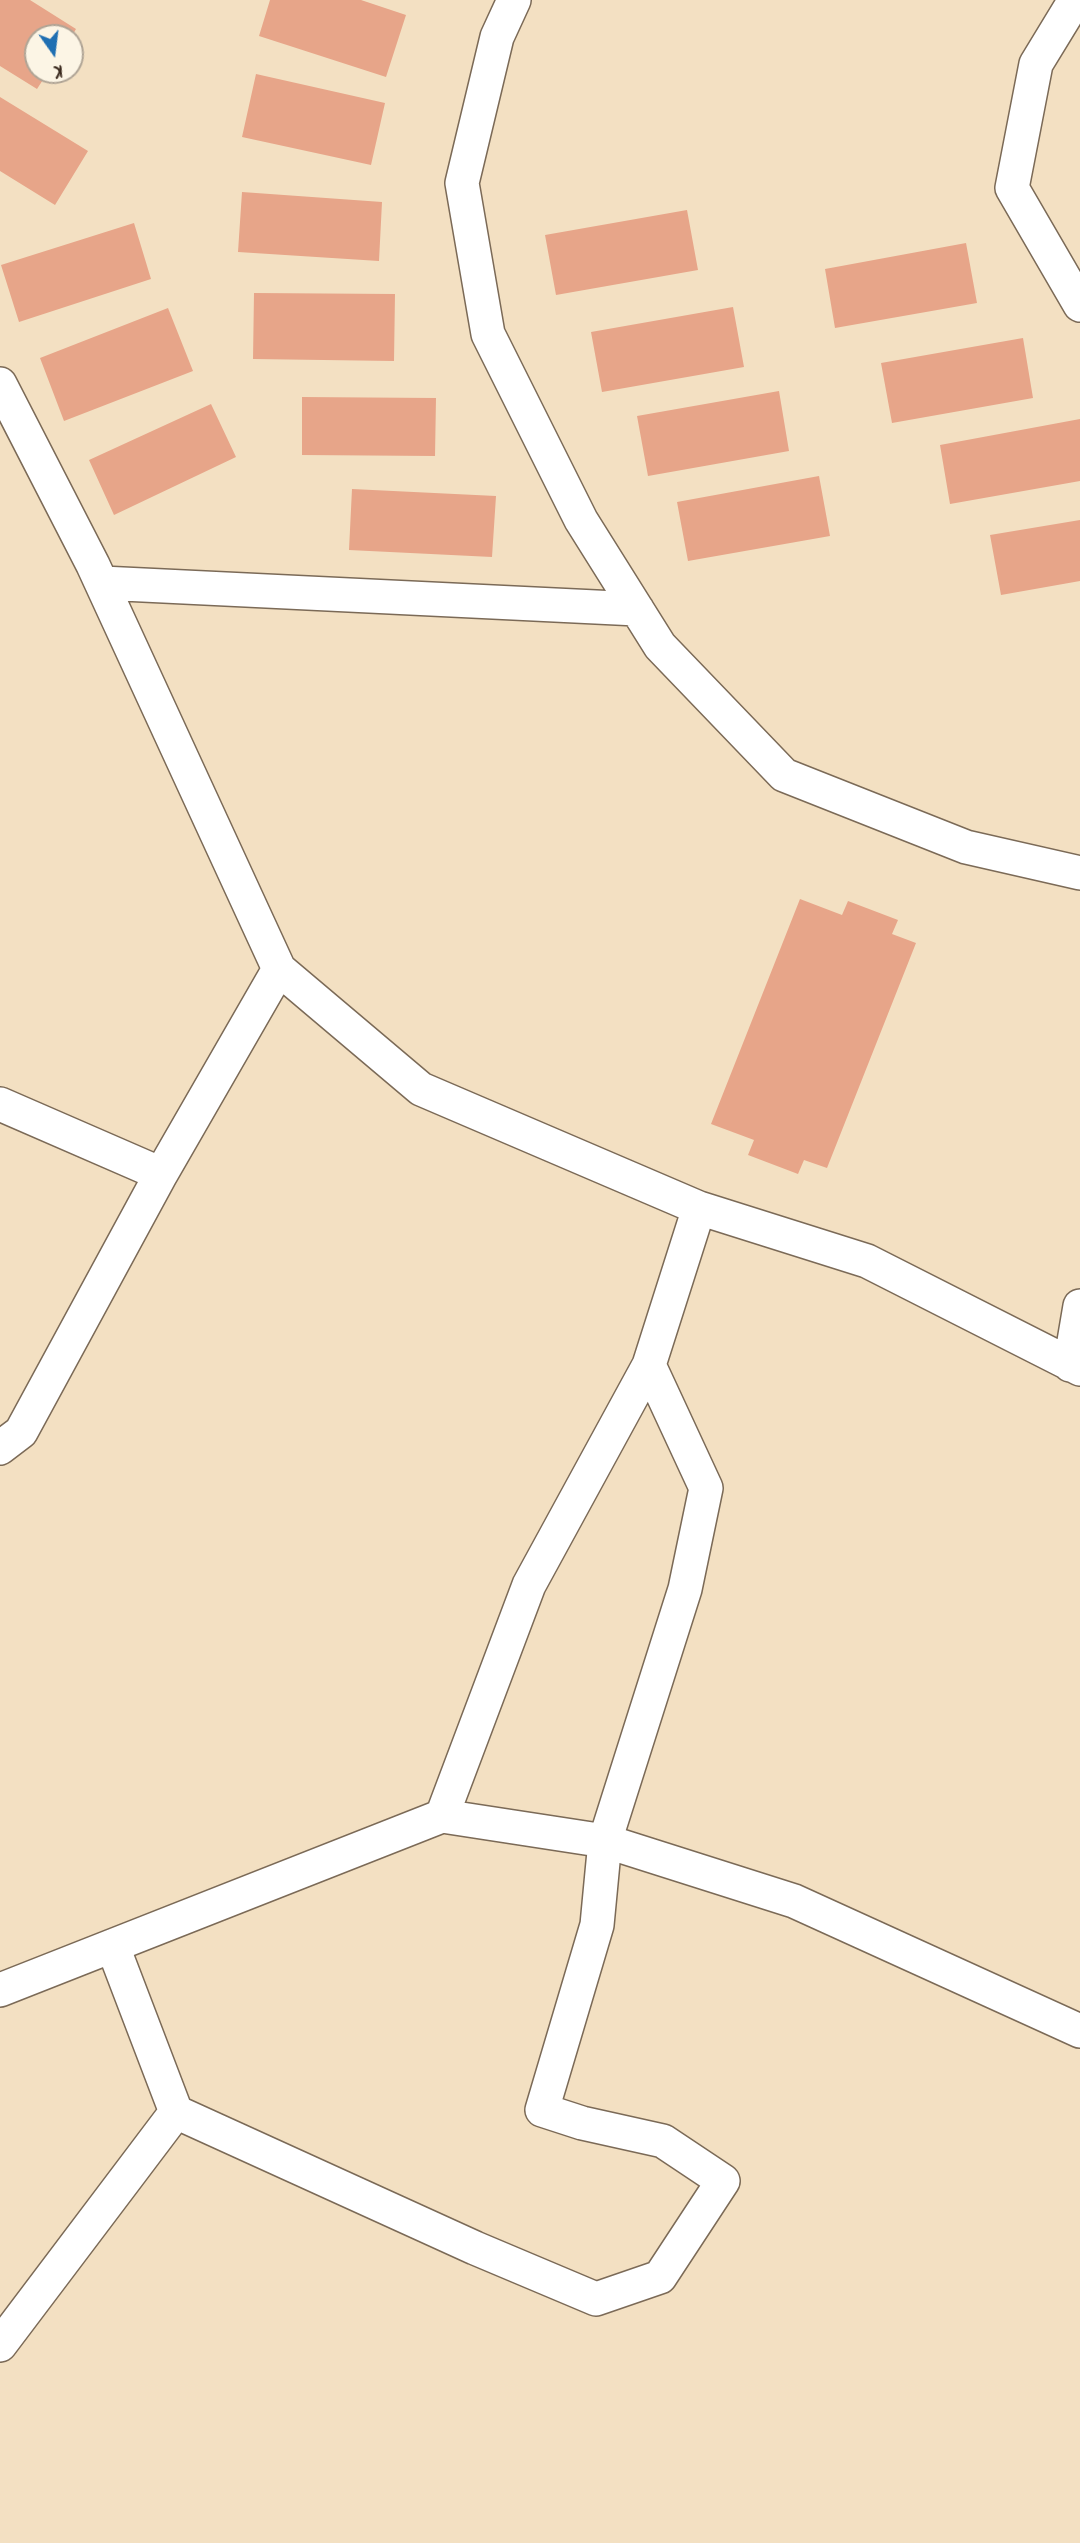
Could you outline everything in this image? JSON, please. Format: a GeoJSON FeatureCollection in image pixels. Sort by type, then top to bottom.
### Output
{"type":"FeatureCollection","features":[{"type":"Feature","properties":{"kind":"street"},"geometry":{"type":"LineString","coordinates":[[514,0],[497,37],[462,183],[488,334],[581,520],[660,646],[784,776],[966,847],[1080,873]]}},
{"type":"Feature","properties":{"kind":"street"},"geometry":{"type":"LineString","coordinates":[[1075,0],[1036,64],[1012,188],[1080,305]]}},
{"type":"Feature","properties":{"kind":"street"},"geometry":{"type":"LineString","coordinates":[[0,384],[102,584],[279,969],[421,1089],[699,1208],[867,1261],[1075,1367],[1080,1306]]}},
{"type":"Feature","properties":{"kind":"street"},"geometry":{"type":"LineString","coordinates":[[102,584],[637,609]]}},
{"type":"Feature","properties":{"kind":"street"},"geometry":{"type":"LineString","coordinates":[[0,1448],[21,1432],[161,1174],[279,969]]}},
{"type":"Feature","properties":{"kind":"street"},"geometry":{"type":"LineString","coordinates":[[0,1104],[161,1174]]}},
{"type":"Feature","properties":{"kind":"street"},"geometry":{"type":"LineString","coordinates":[[442,1816],[529,1585],[650,1365],[699,1208]]}},
{"type":"Feature","properties":{"kind":"street"},"geometry":{"type":"LineString","coordinates":[[113,1947],[176,2112],[475,2248],[596,2299],[660,2277],[723,2181],[663,2141],[582,2123],[543,2110],[597,1925],[605,1841],[686,1589],[706,1488],[650,1365]]}},
{"type":"Feature","properties":{"kind":"street"},"geometry":{"type":"LineString","coordinates":[[0,1990],[442,1816],[605,1841],[794,1901],[1080,2031]]}},
{"type":"Feature","properties":{"kind":"street"},"geometry":{"type":"LineString","coordinates":[[0,2345],[176,2112]]}},
{"type":"Feature","properties":{"kind":"building"},"geometry":{"type":"Polygon","coordinates":[[[0,0],[30,0],[68,24],[24,24],[24,81],[0,66],[0,0]]]}},
{"type":"Feature","properties":{"kind":"building"},"geometry":{"type":"Polygon","coordinates":[[[270,0],[361,0],[406,15],[386,77],[259,36],[270,0]]]}},
{"type":"Feature","properties":{"kind":"building"},"geometry":{"type":"Polygon","coordinates":[[[256,74],[385,103],[371,165],[242,137],[256,74]]]}},
{"type":"Feature","properties":{"kind":"building"},"geometry":{"type":"Polygon","coordinates":[[[29,84],[40,84],[37,89],[29,84]]]}},
{"type":"Feature","properties":{"kind":"building"},"geometry":{"type":"Polygon","coordinates":[[[0,97],[88,151],[55,205],[0,171],[0,97]]]}},
{"type":"Feature","properties":{"kind":"building"},"geometry":{"type":"Polygon","coordinates":[[[242,192],[382,202],[379,261],[238,252],[242,192]]]}},
{"type":"Feature","properties":{"kind":"building"},"geometry":{"type":"Polygon","coordinates":[[[687,210],[698,270],[556,295],[545,235],[687,210]]]}},
{"type":"Feature","properties":{"kind":"building"},"geometry":{"type":"Polygon","coordinates":[[[134,223],[151,279],[19,322],[1,265],[134,223]]]}},
{"type":"Feature","properties":{"kind":"building"},"geometry":{"type":"Polygon","coordinates":[[[966,243],[977,303],[835,328],[825,269],[966,243]]]}},
{"type":"Feature","properties":{"kind":"building"},"geometry":{"type":"Polygon","coordinates":[[[254,293],[395,294],[394,361],[253,359],[254,293]]]}},
{"type":"Feature","properties":{"kind":"building"},"geometry":{"type":"Polygon","coordinates":[[[733,307],[744,367],[602,392],[591,332],[733,307]]]}},
{"type":"Feature","properties":{"kind":"building"},"geometry":{"type":"Polygon","coordinates":[[[168,308],[193,371],[64,421],[40,358],[168,308]]]}},
{"type":"Feature","properties":{"kind":"building"},"geometry":{"type":"Polygon","coordinates":[[[1023,338],[1033,398],[892,423],[881,363],[1023,338]]]}},
{"type":"Feature","properties":{"kind":"building"},"geometry":{"type":"Polygon","coordinates":[[[779,391],[789,451],[648,476],[637,416],[779,391]]]}},
{"type":"Feature","properties":{"kind":"building"},"geometry":{"type":"Polygon","coordinates":[[[302,397],[436,398],[435,456],[302,455],[302,397]]]}},
{"type":"Feature","properties":{"kind":"building"},"geometry":{"type":"Polygon","coordinates":[[[211,404],[236,457],[114,515],[89,460],[211,404]]]}},
{"type":"Feature","properties":{"kind":"building"},"geometry":{"type":"Polygon","coordinates":[[[1080,419],[1080,481],[950,504],[940,445],[1080,419]]]}},
{"type":"Feature","properties":{"kind":"building"},"geometry":{"type":"Polygon","coordinates":[[[819,476],[830,536],[688,561],[677,502],[819,476]]]}},
{"type":"Feature","properties":{"kind":"building"},"geometry":{"type":"Polygon","coordinates":[[[352,489],[496,496],[492,557],[349,550],[352,489]]]}},
{"type":"Feature","properties":{"kind":"building"},"geometry":{"type":"Polygon","coordinates":[[[1080,520],[1080,581],[1001,595],[990,535],[1080,520]]]}},
{"type":"Feature","properties":{"kind":"building"},"geometry":{"type":"Polygon","coordinates":[[[800,899],[842,915],[848,901],[898,920],[892,934],[916,943],[827,1168],[804,1160],[798,1174],[748,1155],[754,1140],[711,1124],[800,899]]]}}]}
